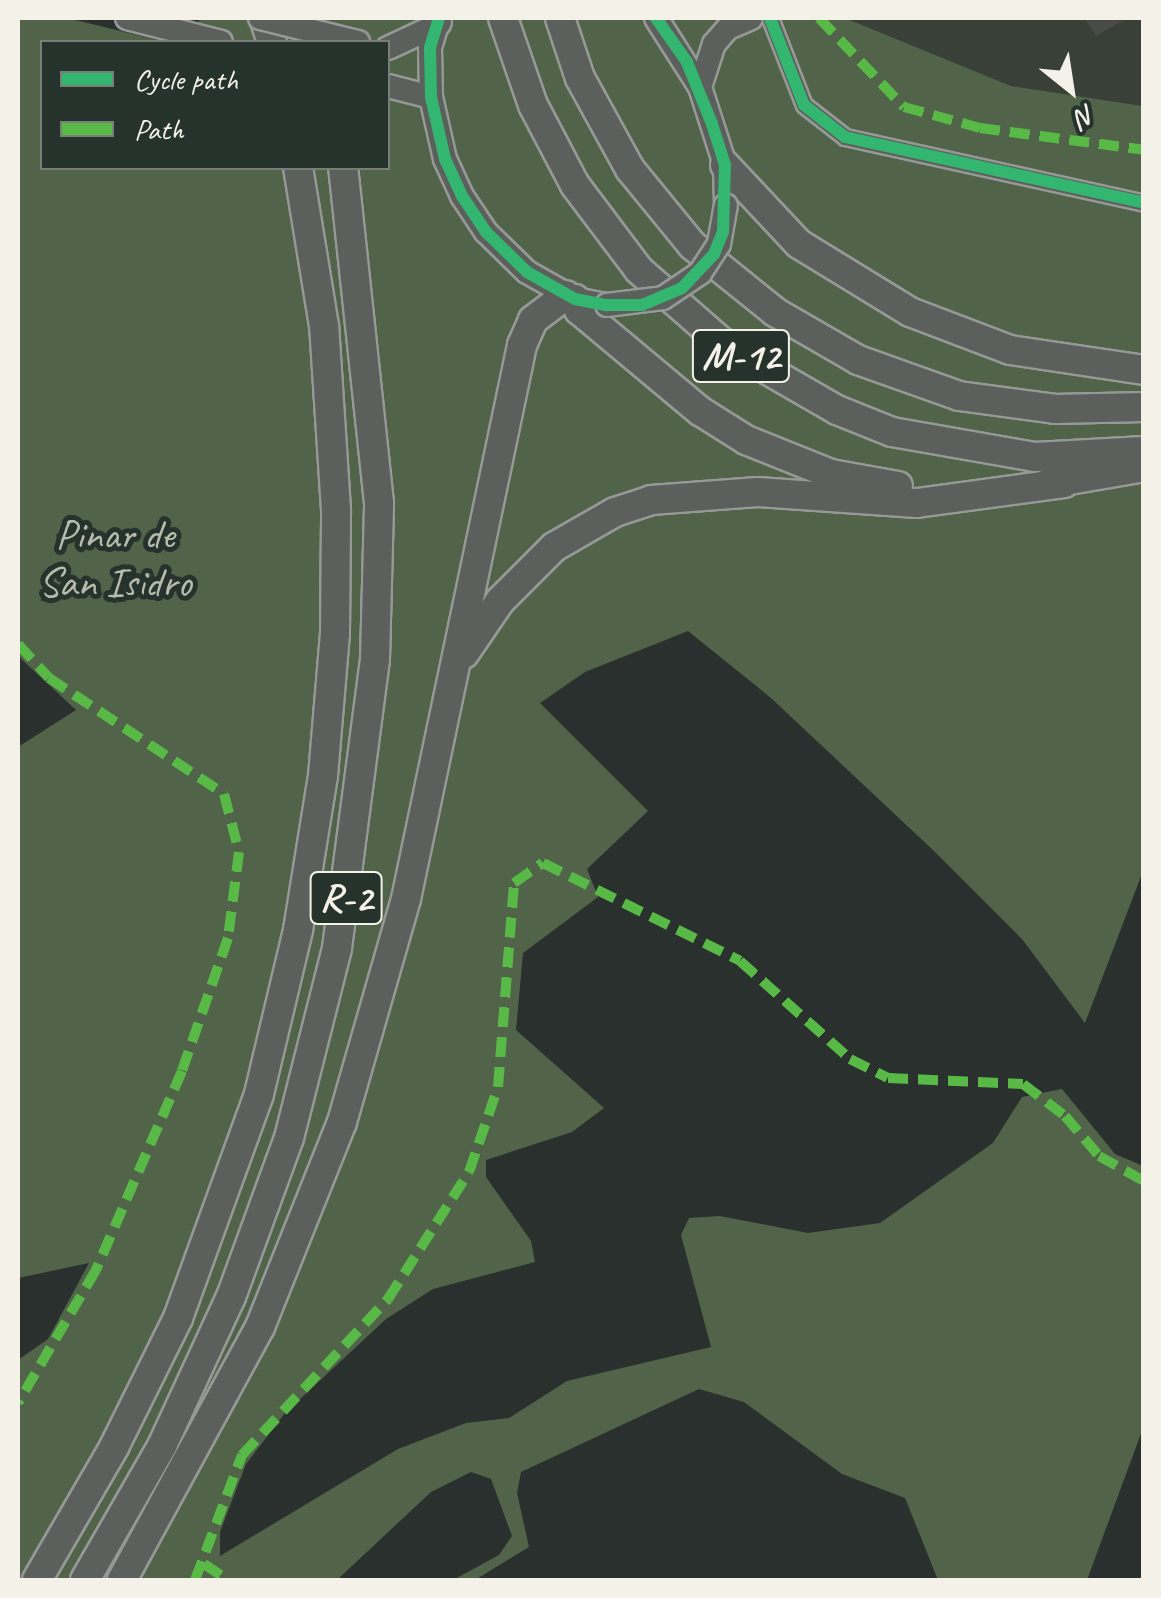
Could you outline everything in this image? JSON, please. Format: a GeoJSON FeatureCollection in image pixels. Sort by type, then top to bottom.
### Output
{"type":"FeatureCollection","features":[{"type":"Feature","properties":{"kind":"highway","name":"M-12"},"geometry":{"type":"LineString","coordinates":[[502,18],[534,106],[575,185],[639,270],[726,346],[822,403],[892,432],[1034,457],[1144,452]]}},
{"type":"Feature","properties":{"kind":"highway","name":"M-12"},"geometry":{"type":"LineString","coordinates":[[560,18],[580,78],[630,169],[692,245],[775,312],[858,360],[959,396],[1055,409],[1144,407]]}},
{"type":"Feature","properties":{"kind":"highway"},"geometry":{"type":"LineString","coordinates":[[725,165],[799,244],[910,312],[1010,350],[1144,370]]}},
{"type":"Feature","properties":{"kind":"highway","name":"R-2"},"geometry":{"type":"LineString","coordinates":[[37,1580],[114,1447],[178,1318],[259,1094],[298,930],[324,758],[336,510],[324,326],[298,170]]}},
{"type":"Feature","properties":{"kind":"highway","name":"R-2"},"geometry":{"type":"LineString","coordinates":[[85,1580],[162,1446],[237,1281],[289,1138],[338,948],[376,659],[379,504],[344,170]]}},
{"type":"Feature","properties":{"kind":"highway"},"geometry":{"type":"LineString","coordinates":[[122,1580],[235,1380],[310,1211],[378,1010],[522,345],[533,320],[570,297],[700,411],[797,464],[898,486],[1064,483]]}},
{"type":"Feature","properties":{"kind":"highway"},"geometry":{"type":"LineString","coordinates":[[455,668],[500,601],[536,562],[595,522],[651,500],[758,492],[917,503],[1064,483],[1144,467]]}},
{"type":"Feature","properties":{"kind":"street"},"geometry":{"type":"LineString","coordinates":[[126,18],[212,40]]}},
{"type":"Feature","properties":{"kind":"street"},"geometry":{"type":"LineString","coordinates":[[436,21],[431,98],[445,160],[486,232],[528,272],[570,297],[607,306],[653,301],[700,273],[719,244],[726,206],[725,165],[700,87],[656,18]]}},
{"type":"Feature","properties":{"kind":"street"},"geometry":{"type":"LineString","coordinates":[[700,87],[714,44],[728,28],[752,18]]}},
{"type":"Feature","properties":{"kind":"street"},"geometry":{"type":"LineString","coordinates":[[770,18],[804,104],[845,137],[1144,202]]}},
{"type":"Feature","properties":{"kind":"street"},"geometry":{"type":"LineString","coordinates":[[390,47],[436,21]]}},
{"type":"Feature","properties":{"kind":"street"},"geometry":{"type":"LineString","coordinates":[[266,27],[346,40]]}},
{"type":"Feature","properties":{"kind":"street"},"geometry":{"type":"LineString","coordinates":[[390,87],[431,98]]}},
{"type":"Feature","properties":{"kind":"shaded area"},"geometry":{"type":"Polygon","coordinates":[[[845,18],[1143,18],[1143,106],[1011,86],[845,18]]]}},
{"type":"Feature","properties":{"kind":"green space","name":"Pinar de San Isidro"},"geometry":{"type":"Polygon","coordinates":[[[18,18],[67,18],[158,40],[40,40],[40,170],[390,170],[390,40],[197,40],[199,18],[845,18],[1011,86],[1143,106],[1143,871],[1085,1023],[1022,939],[934,851],[771,698],[688,631],[585,672],[540,703],[648,811],[587,869],[598,897],[523,953],[516,1030],[604,1108],[572,1132],[486,1160],[486,1177],[531,1241],[535,1262],[433,1289],[386,1319],[285,1413],[246,1464],[220,1532],[220,1556],[398,1449],[466,1423],[509,1418],[567,1381],[711,1347],[681,1235],[689,1218],[720,1216],[808,1233],[880,1223],[993,1143],[1022,1097],[1062,1089],[1115,1154],[1143,1166],[1143,1428],[1087,1580],[938,1580],[905,1498],[842,1474],[744,1402],[699,1389],[521,1472],[517,1493],[529,1547],[475,1580],[453,1580],[499,1555],[512,1536],[491,1479],[471,1472],[431,1492],[337,1580],[18,1580],[18,1360],[48,1339],[89,1263],[18,1278],[18,747],[76,710],[18,656],[18,18]]]}},
{"type":"Feature","properties":{"kind":"building"},"geometry":{"type":"Polygon","coordinates":[[[1084,18],[1127,18],[1096,36],[1084,18]]]}},
{"type":"Feature","properties":{"kind":"marked path"},"geometry":{"type":"LineString","coordinates":[[819,18],[904,107],[980,128],[1144,150]]}},
{"type":"Feature","properties":{"kind":"marked path"},"geometry":{"type":"LineString","coordinates":[[18,644],[49,678],[224,794],[239,852],[228,938],[182,1071],[96,1270],[18,1403]]}},
{"type":"Feature","properties":{"kind":"marked path"},"geometry":{"type":"LineString","coordinates":[[195,1580],[242,1455],[388,1299],[469,1172],[498,1087],[514,883],[543,863],[740,961],[850,1059],[888,1078],[1023,1084],[1065,1116],[1099,1156],[1144,1181]]}},
{"type":"Feature","properties":{"kind":"marked path"},"geometry":{"type":"LineString","coordinates":[[204,1564],[228,1580]]}},
{"type":"Feature","properties":{"kind":"cycle path"},"geometry":{"type":"LineString","coordinates":[[439,18],[430,48],[431,97],[445,159],[462,196],[486,232],[527,272],[575,299],[607,305],[642,305],[682,288],[714,254],[723,232],[725,165],[687,62],[656,18]]}},
{"type":"Feature","properties":{"kind":"cycle path"},"geometry":{"type":"LineString","coordinates":[[770,18],[804,105],[845,137],[1144,203]]}}]}
